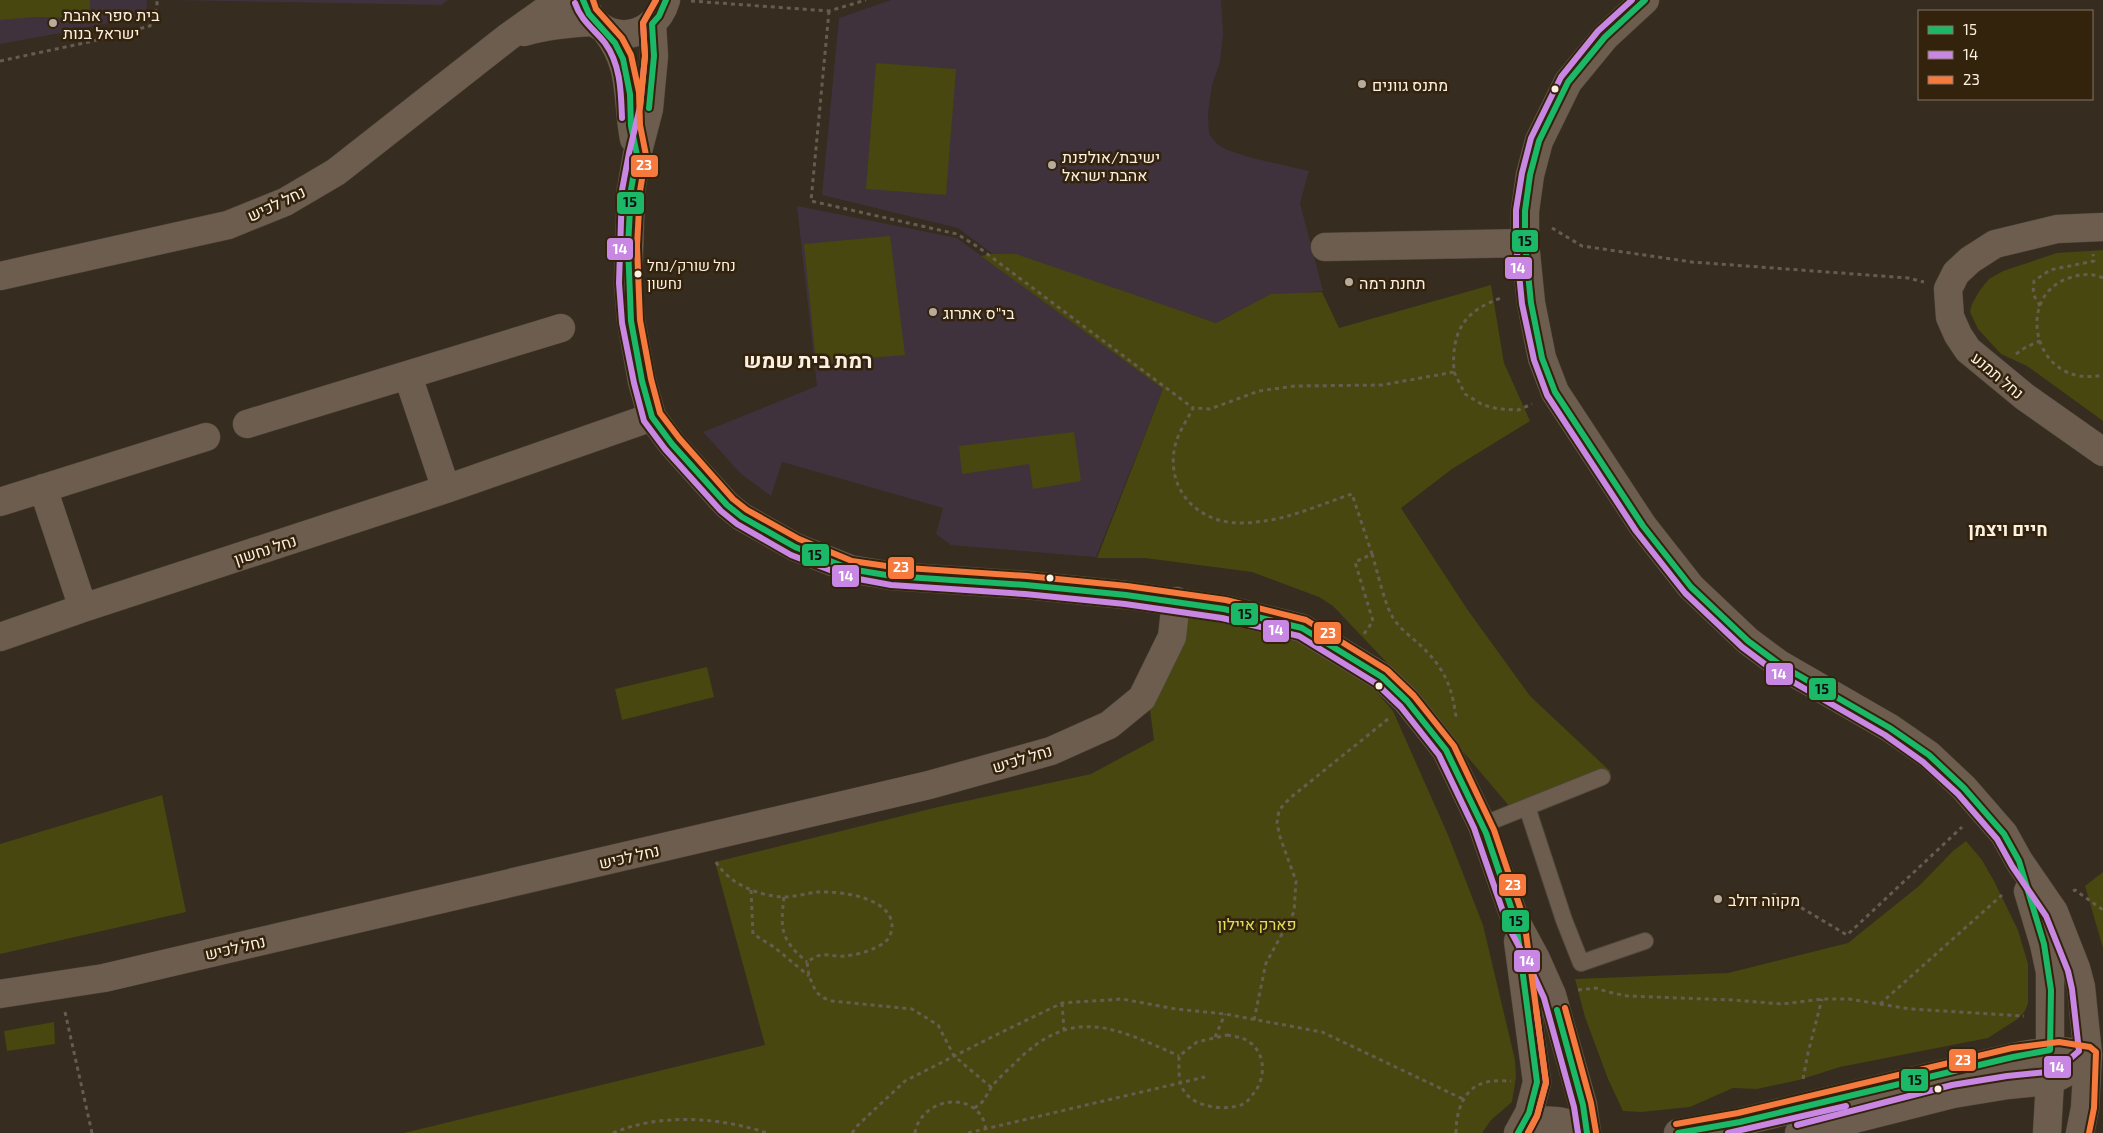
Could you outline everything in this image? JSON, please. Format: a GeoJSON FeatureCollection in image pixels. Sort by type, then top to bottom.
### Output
{"type":"FeatureCollection","features":[{"type":"Feature","properties":{"kind":"street","name":"נחל לכיש"},"geometry":{"type":"LineString","coordinates":[[0,276],[228,225],[285,202],[336,172],[508,37],[560,0]]}},
{"type":"Feature","properties":{"kind":"street"},"geometry":{"type":"LineString","coordinates":[[666,0],[659,16],[652,24],[654,56],[648,109],[637,155],[630,208],[629,293],[631,321],[640,372],[652,417],[672,444],[727,504],[742,517],[795,547],[850,569],[892,576],[1026,585],[1176,601],[1224,609],[1302,628],[1382,677],[1407,701],[1446,750],[1482,825],[1516,922],[1536,959],[1552,995],[1583,1105],[1586,1133]]}},
{"type":"Feature","properties":{"kind":"street"},"geometry":{"type":"LineString","coordinates":[[1645,0],[1605,37],[1568,82],[1539,141],[1530,175],[1525,210],[1524,243],[1531,303],[1542,358],[1555,392],[1642,526],[1691,587],[1748,641],[1779,664],[1890,728],[1929,755],[1964,788],[2004,834],[2019,861],[2054,912],[2076,968],[2081,987],[2088,1055],[2085,1108],[2080,1133]]}},
{"type":"Feature","properties":{"kind":"street","name":"נחל לכיש"},"geometry":{"type":"LineString","coordinates":[[508,37],[541,27],[594,18],[628,34],[638,33],[652,24]]}},
{"type":"Feature","properties":{"kind":"street"},"geometry":{"type":"LineString","coordinates":[[594,18],[615,43],[623,59],[630,94],[631,126],[637,155]]}},
{"type":"Feature","properties":{"kind":"street"},"geometry":{"type":"LineString","coordinates":[[1948,289],[1956,273],[1963,266],[1995,244],[2057,229],[2098,238]]}},
{"type":"Feature","properties":{"kind":"street"},"geometry":{"type":"LineString","coordinates":[[1325,247],[1524,243]]}},
{"type":"Feature","properties":{"kind":"street","name":"נחל תמנע"},"geometry":{"type":"LineString","coordinates":[[1948,289],[1950,317],[1968,350],[2025,397],[2103,452]]}},
{"type":"Feature","properties":{"kind":"street"},"geometry":{"type":"LineString","coordinates":[[247,424],[561,328]]}},
{"type":"Feature","properties":{"kind":"street"},"geometry":{"type":"LineString","coordinates":[[408,376],[446,490]]}},
{"type":"Feature","properties":{"kind":"street","name":"נחל נחשון"},"geometry":{"type":"LineString","coordinates":[[0,637],[83,608],[446,490],[652,417]]}},
{"type":"Feature","properties":{"kind":"street"},"geometry":{"type":"LineString","coordinates":[[0,502],[206,437]]}},
{"type":"Feature","properties":{"kind":"street"},"geometry":{"type":"LineString","coordinates":[[43,488],[83,608]]}},
{"type":"Feature","properties":{"kind":"street","name":"נחל לכיש"},"geometry":{"type":"LineString","coordinates":[[0,994],[104,978],[929,785],[1051,751],[1109,725],[1142,698],[1172,637],[1176,601]]}},
{"type":"Feature","properties":{"kind":"street"},"geometry":{"type":"LineString","coordinates":[[2019,861],[2044,944],[2050,972],[2050,1081],[2047,1133]]}},
{"type":"Feature","properties":{"kind":"street"},"geometry":{"type":"LineString","coordinates":[[1516,922],[1538,1082],[1529,1113],[1518,1133]]}},
{"type":"Feature","properties":{"kind":"street"},"geometry":{"type":"LineString","coordinates":[[1678,1133],[1740,1122],[2013,1057],[2050,1050],[2088,1055]]}},
{"type":"Feature","properties":{"kind":"street"},"geometry":{"type":"LineString","coordinates":[[1799,1133],[1864,1125],[1953,1094],[2008,1084],[2050,1081],[2069,1070],[2088,1055]]}},
{"type":"Feature","properties":{"kind":"street"},"geometry":{"type":"LineString","coordinates":[[1518,1133],[1533,1124],[1547,1120],[1569,1123],[1586,1133]]}},
{"type":"Feature","properties":{"kind":"lane"},"geometry":{"type":"LineString","coordinates":[[1482,825],[1602,777]]}},
{"type":"Feature","properties":{"kind":"lane"},"geometry":{"type":"LineString","coordinates":[[1527,807],[1580,963],[1645,941]]}},
{"type":"Feature","properties":{"kind":"path"},"geometry":{"type":"LineString","coordinates":[[0,61],[89,42],[150,26],[157,7],[157,0]]}},
{"type":"Feature","properties":{"kind":"path"},"geometry":{"type":"LineString","coordinates":[[683,1],[830,11],[866,0]]}},
{"type":"Feature","properties":{"kind":"path"},"geometry":{"type":"LineString","coordinates":[[830,11],[811,201],[957,234],[986,253],[1193,408],[1210,409],[1259,392],[1295,386],[1382,385],[1454,372]]}},
{"type":"Feature","properties":{"kind":"path"},"geometry":{"type":"LineString","coordinates":[[1525,210],[1582,246],[1692,262],[1908,278],[1948,289]]}},
{"type":"Feature","properties":{"kind":"path"},"geometry":{"type":"LineString","coordinates":[[2040,306],[2033,294],[2034,281],[2050,270],[2094,261],[2098,238]]}},
{"type":"Feature","properties":{"kind":"path"},"geometry":{"type":"LineString","coordinates":[[2103,278],[2096,275],[2078,275],[2061,280],[2047,292],[2040,306],[2036,324],[2040,341],[2047,356],[2057,367],[2070,375],[2086,378],[2103,375]]}},
{"type":"Feature","properties":{"kind":"path"},"geometry":{"type":"LineString","coordinates":[[1531,303],[1504,297],[1487,302],[1470,314],[1455,338],[1453,354],[1454,372],[1465,394],[1483,405],[1499,409],[1518,410],[1555,392]]}},
{"type":"Feature","properties":{"kind":"path"},"geometry":{"type":"LineString","coordinates":[[1193,408],[1175,444],[1172,466],[1178,489],[1191,505],[1206,515],[1223,521],[1266,521],[1352,494],[1392,616],[1404,631],[1434,657],[1446,678],[1453,697],[1456,722]]}},
{"type":"Feature","properties":{"kind":"path"},"geometry":{"type":"LineString","coordinates":[[1363,636],[1373,621],[1355,562],[1372,554]]}},
{"type":"Feature","properties":{"kind":"path"},"geometry":{"type":"LineString","coordinates":[[1254,1020],[1266,963],[1294,912],[1296,881],[1280,837],[1277,823],[1279,810],[1290,798],[1387,720],[1407,701]]}},
{"type":"Feature","properties":{"kind":"path"},"geometry":{"type":"LineString","coordinates":[[1760,904],[1767,896],[1780,895],[1847,935],[1949,841],[1981,807]]}},
{"type":"Feature","properties":{"kind":"path"},"geometry":{"type":"LineString","coordinates":[[712,836],[713,857],[718,866],[733,882],[751,890],[784,897],[818,892],[865,898],[881,906],[891,916],[892,929],[887,941],[869,951],[843,956],[819,955],[808,962]]}},
{"type":"Feature","properties":{"kind":"path"},"geometry":{"type":"LineString","coordinates":[[751,890],[754,934],[774,947],[809,976]]}},
{"type":"Feature","properties":{"kind":"path"},"geometry":{"type":"LineString","coordinates":[[784,897],[781,922],[784,934],[792,949],[808,962],[809,976],[816,992],[832,1001],[912,1009],[938,1025],[954,1056],[992,1088]]}},
{"type":"Feature","properties":{"kind":"path"},"geometry":{"type":"LineString","coordinates":[[1879,1004],[1979,916]]}},
{"type":"Feature","properties":{"kind":"path"},"geometry":{"type":"LineString","coordinates":[[59,985],[92,1133]]}},
{"type":"Feature","properties":{"kind":"path"},"geometry":{"type":"LineString","coordinates":[[1571,993],[1584,988],[1596,988],[1627,996],[1782,1004],[1822,999],[1849,999],[1910,1009],[2029,1017]]}},
{"type":"Feature","properties":{"kind":"path"},"geometry":{"type":"LineString","coordinates":[[852,1133],[858,1125],[905,1082],[954,1056],[1062,1003],[1122,999],[1176,1009],[1225,1014],[1322,1032],[1462,1099]]}},
{"type":"Feature","properties":{"kind":"path"},"geometry":{"type":"LineString","coordinates":[[1802,1084],[1822,999]]}},
{"type":"Feature","properties":{"kind":"path"},"geometry":{"type":"LineString","coordinates":[[1062,1003],[1064,1030]]}},
{"type":"Feature","properties":{"kind":"path"},"geometry":{"type":"LineString","coordinates":[[1215,1037],[1225,1014]]}},
{"type":"Feature","properties":{"kind":"path"},"geometry":{"type":"LineString","coordinates":[[974,1108],[983,1103],[992,1088],[1034,1044],[1056,1032],[1082,1026],[1111,1029],[1179,1056]]}},
{"type":"Feature","properties":{"kind":"path"},"geometry":{"type":"LineString","coordinates":[[1227,1035],[1242,1038],[1252,1045],[1260,1055],[1264,1073],[1258,1088],[1245,1103],[1229,1108],[1211,1107],[1195,1100],[1182,1088],[1179,1056],[1197,1042],[1227,1035]]}},
{"type":"Feature","properties":{"kind":"path"},"geometry":{"type":"LineString","coordinates":[[968,1133],[1205,1077]]}},
{"type":"Feature","properties":{"kind":"path"},"geometry":{"type":"LineString","coordinates":[[1456,1133],[1458,1112],[1462,1099],[1476,1087],[1486,1082],[1512,1082]]}},
{"type":"Feature","properties":{"kind":"path"},"geometry":{"type":"LineString","coordinates":[[915,1133],[916,1126],[930,1107],[942,1103],[960,1103],[974,1108],[980,1113],[987,1133]]}},
{"type":"Feature","properties":{"kind":"path"},"geometry":{"type":"LineString","coordinates":[[613,1133],[627,1127],[684,1119],[716,1122],[767,1133]]}},
{"type":"Feature","properties":{"kind":"shaded area","name":"בית ספר אהבת ישראל בנות"},"geometry":{"type":"Polygon","coordinates":[[[0,0],[147,0],[146,15],[0,44],[0,0]]]}},
{"type":"Feature","properties":{"kind":"shaded area"},"geometry":{"type":"Polygon","coordinates":[[[167,0],[448,0],[441,5],[167,0]]]}},
{"type":"Feature","properties":{"kind":"shaded area","name":"ישיבת/אולפנת אהבת ישראל"},"geometry":{"type":"Polygon","coordinates":[[[891,0],[1221,0],[1223,34],[1220,62],[1212,85],[1208,113],[1209,134],[1217,144],[1227,150],[1252,158],[1309,171],[1300,203],[1323,291],[1269,296],[1216,323],[1019,256],[993,254],[958,228],[822,195],[839,18],[891,0]]]}},
{"type":"Feature","properties":{"kind":"shaded area","name":"בי\"ס אתרוג"},"geometry":{"type":"Polygon","coordinates":[[[797,206],[957,238],[1163,389],[1096,557],[951,545],[936,534],[943,508],[782,462],[771,496],[741,474],[703,432],[817,386],[797,206]]]}},
{"type":"Feature","properties":{"kind":"green space"},"geometry":{"type":"Polygon","coordinates":[[[0,0],[90,0],[89,18],[35,17],[0,20],[0,0]]]}},
{"type":"Feature","properties":{"kind":"green space"},"geometry":{"type":"Polygon","coordinates":[[[876,63],[956,69],[946,195],[866,189],[876,63]]]}},
{"type":"Feature","properties":{"kind":"green space"},"geometry":{"type":"Polygon","coordinates":[[[890,236],[905,355],[816,362],[804,244],[890,236]]]}},
{"type":"Feature","properties":{"kind":"green space"},"geometry":{"type":"Polygon","coordinates":[[[2103,250],[2103,421],[2027,366],[2001,354],[1978,329],[1970,312],[1980,290],[1989,279],[2003,271],[2057,253],[2103,250]]]}},
{"type":"Feature","properties":{"kind":"green space"},"geometry":{"type":"Polygon","coordinates":[[[1016,254],[1216,323],[1271,294],[1322,292],[1339,328],[1491,285],[1504,363],[1530,421],[1452,469],[1401,508],[1467,609],[1530,696],[1611,772],[1510,807],[1391,667],[1333,606],[1319,597],[1252,572],[1145,558],[1097,558],[1163,389],[981,256],[1016,254]]]}},
{"type":"Feature","properties":{"kind":"green space"},"geometry":{"type":"Polygon","coordinates":[[[1074,432],[1081,481],[1033,489],[1029,464],[962,474],[959,446],[1074,432]]]}},
{"type":"Feature","properties":{"kind":"green space","name":"פארק איילון"},"geometry":{"type":"Polygon","coordinates":[[[1183,616],[1222,622],[1296,640],[1373,688],[1393,711],[1448,835],[1483,925],[1515,1060],[1516,1077],[1512,1102],[1491,1120],[1482,1133],[404,1133],[765,1045],[715,862],[938,807],[1091,774],[1154,740],[1149,703],[1183,616]]]}},
{"type":"Feature","properties":{"kind":"green space"},"geometry":{"type":"Polygon","coordinates":[[[707,667],[714,697],[622,720],[615,689],[707,667]]]}},
{"type":"Feature","properties":{"kind":"green space"},"geometry":{"type":"Polygon","coordinates":[[[162,795],[186,912],[0,954],[0,844],[162,795]]]}},
{"type":"Feature","properties":{"kind":"green space"},"geometry":{"type":"Polygon","coordinates":[[[1966,841],[1982,860],[2018,930],[2028,964],[2028,1003],[2025,1011],[2019,1018],[1988,1038],[1840,1067],[1799,1080],[1757,1089],[1733,1088],[1690,1107],[1641,1112],[1623,1111],[1608,1079],[1585,1017],[1575,979],[1728,973],[1848,943],[1919,886],[1953,851],[1966,841]]]}},
{"type":"Feature","properties":{"kind":"green space"},"geometry":{"type":"Polygon","coordinates":[[[2103,872],[2103,948],[2085,886],[2103,872]]]}},
{"type":"Feature","properties":{"kind":"green space"},"geometry":{"type":"Polygon","coordinates":[[[54,1022],[55,1044],[7,1051],[4,1031],[54,1022]]]}},
{"type":"Feature","properties":{"kind":"transit line","name":"15"},"geometry":{"type":"LineString","coordinates":[[583,0],[589,14],[615,43],[623,59],[630,94],[631,126],[637,155],[631,190],[628,246],[631,321],[642,381],[652,417],[672,444],[727,505],[742,517],[795,547],[850,569],[892,576],[1026,585],[1126,595],[1224,609],[1302,628],[1382,677],[1407,701],[1446,750],[1486,833],[1516,922],[1537,1082],[1529,1113],[1518,1133]]}},
{"type":"Feature","properties":{"kind":"transit line","name":"23"},"geometry":{"type":"LineString","coordinates":[[593,0],[596,9],[622,38],[631,55],[639,92],[640,125],[646,155],[640,191],[637,246],[640,320],[651,379],[660,413],[679,438],[733,499],[747,510],[799,539],[852,561],[893,567],[1027,576],[1127,586],[1226,600],[1306,620],[1387,670],[1414,696],[1454,746],[1494,830],[1524,919],[1546,1082],[1537,1116],[1528,1133]]}},
{"type":"Feature","properties":{"kind":"transit line","name":"14"},"geometry":{"type":"LineString","coordinates":[[656,0],[643,23],[645,56],[640,107],[622,190],[619,283],[622,323],[644,421],[665,449],[721,511],[737,524],[791,555],[848,577],[891,585],[1025,594],[1125,604],[1222,618],[1299,636],[1377,684],[1401,707],[1439,755],[1474,828],[1508,926],[1544,998],[1574,1107],[1578,1133]]}},
{"type":"Feature","properties":{"kind":"transit line","name":"23"},"geometry":{"type":"LineString","coordinates":[[640,107],[645,56],[643,23],[656,0]]}},
{"type":"Feature","properties":{"kind":"transit line","name":"15"},"geometry":{"type":"LineString","coordinates":[[649,108],[654,56],[652,24],[659,16],[666,0]]}},
{"type":"Feature","properties":{"kind":"transit line","name":"14"},"geometry":{"type":"LineString","coordinates":[[1632,0],[1598,31],[1561,77],[1531,138],[1522,173],[1516,210],[1516,243],[1522,304],[1534,360],[1547,395],[1636,531],[1685,593],[1742,647],[1774,671],[1885,735],[1923,762],[1958,794],[1997,839],[2012,866],[2046,916],[2068,971],[2072,989],[2079,1051],[2064,1064],[2047,1072],[1952,1085],[1797,1125]]}},
{"type":"Feature","properties":{"kind":"transit line","name":"15"},"geometry":{"type":"LineString","coordinates":[[1645,0],[1605,37],[1568,82],[1539,141],[1530,175],[1525,211],[1525,243],[1531,303],[1542,358],[1555,392],[1643,526],[1691,587],[1748,641],[1779,664],[1890,728],[1929,755],[1964,788],[2004,834],[2019,861],[2044,944],[2051,990],[2050,1050],[2013,1057],[1740,1122],[1678,1133]]}},
{"type":"Feature","properties":{"kind":"transit line","name":"14"},"geometry":{"type":"LineString","coordinates":[[575,3],[584,20],[605,43],[614,60],[619,79],[622,118]]}},
{"type":"Feature","properties":{"kind":"transit line","name":"14"},"geometry":{"type":"LineString","coordinates":[[1528,1133],[1537,1116],[1546,1083],[1536,1008]]}},
{"type":"Feature","properties":{"kind":"transit line","name":"23"},"geometry":{"type":"LineString","coordinates":[[1565,1008],[1591,1103],[1596,1132]]}},
{"type":"Feature","properties":{"kind":"transit line","name":"15"},"geometry":{"type":"LineString","coordinates":[[1557,1010],[1583,1105],[1587,1133]]}},
{"type":"Feature","properties":{"kind":"transit line","name":"23"},"geometry":{"type":"LineString","coordinates":[[1676,1124],[1738,1113],[2012,1048],[2059,1042],[2090,1047],[2096,1052],[2094,1108],[2089,1133]]}},
{"type":"Feature","properties":{"kind":"transit line","name":"14"},"geometry":{"type":"LineString","coordinates":[[1728,1133],[1846,1106]]}},
{"type":"Feature","properties":{"kind":"place","name":"בית ספר אהבת ישראל בנות"},"geometry":{"type":"Point","coordinates":[53,23]}},
{"type":"Feature","properties":{"kind":"place","name":"מתנס גוונים"},"geometry":{"type":"Point","coordinates":[1362,84]}},
{"type":"Feature","properties":{"kind":"place","name":"ישיבת/אולפנת אהבת ישראל"},"geometry":{"type":"Point","coordinates":[1052,165]}},
{"type":"Feature","properties":{"kind":"place","name":"נחל שורק/נחל נחשון"},"geometry":{"type":"Point","coordinates":[638,274]}},
{"type":"Feature","properties":{"kind":"place","name":"תחנת רמה"},"geometry":{"type":"Point","coordinates":[1349,282]}},
{"type":"Feature","properties":{"kind":"place","name":"בי\"ס אתרוג"},"geometry":{"type":"Point","coordinates":[933,312]}},
{"type":"Feature","properties":{"kind":"place","name":"מקווה דולב"},"geometry":{"type":"Point","coordinates":[1718,899]}},
{"type":"Feature","properties":{"kind":"district","name":"רמת בית שמש"},"geometry":{"type":"Point","coordinates":[808,359]}},
{"type":"Feature","properties":{"kind":"district","name":"חיים ויצמן"},"geometry":{"type":"Point","coordinates":[2008,529]}}]}
